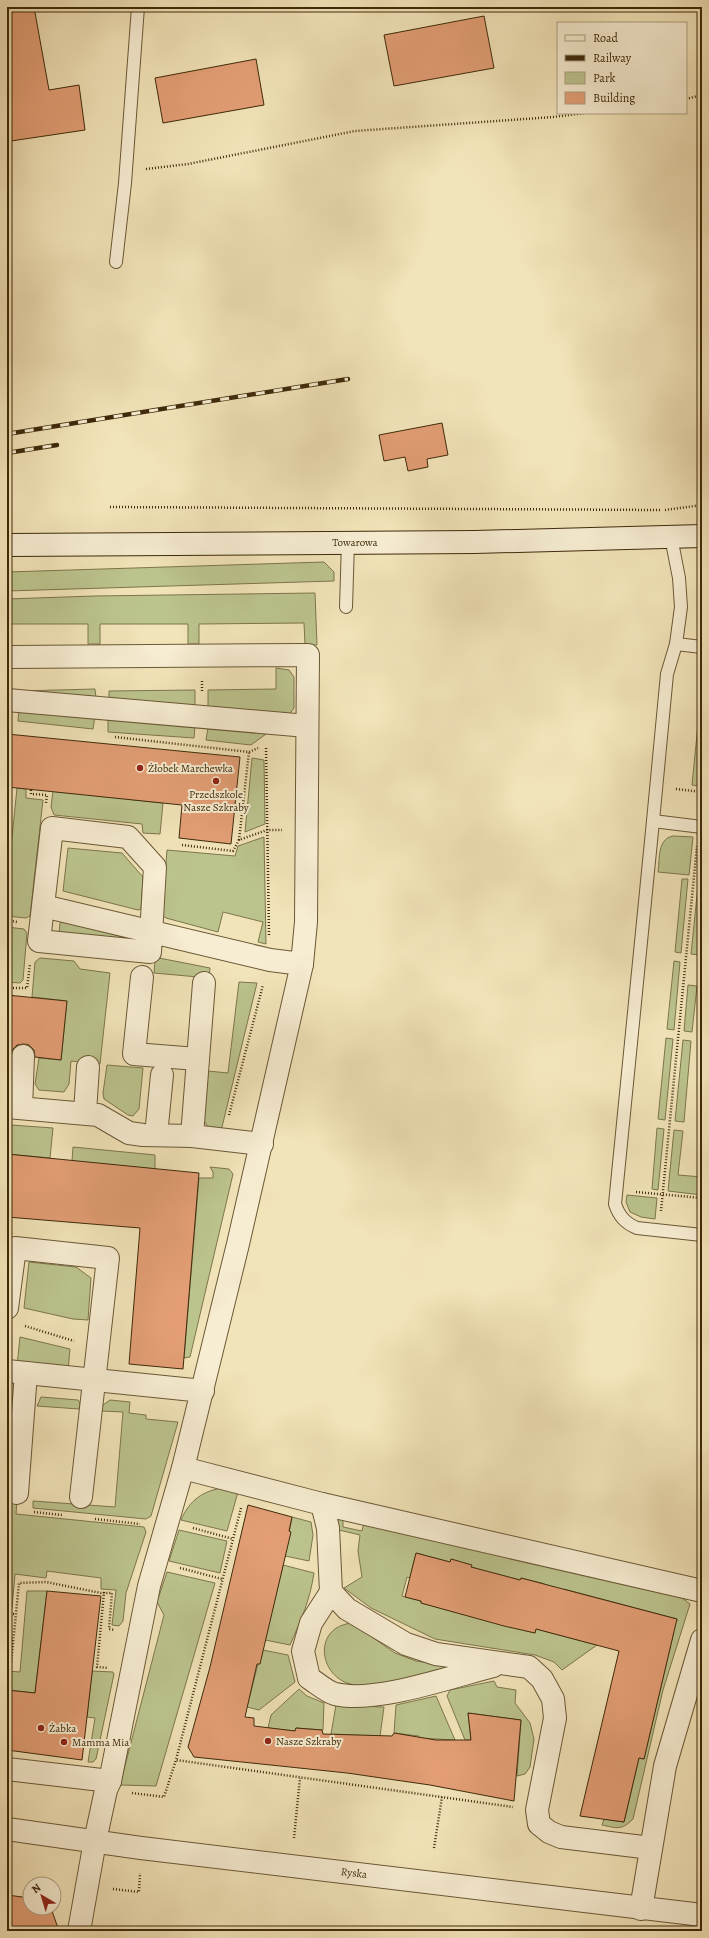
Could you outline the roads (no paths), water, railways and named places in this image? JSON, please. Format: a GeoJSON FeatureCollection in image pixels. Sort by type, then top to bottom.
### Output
{"type":"FeatureCollection","features":[{"type":"Feature","properties":{"kind":"street","name":"Towarowa"},"geometry":{"type":"LineString","coordinates":[[7,545],[475,542],[702,536]]}},
{"type":"Feature","properties":{"kind":"street"},"geometry":{"type":"LineString","coordinates":[[7,657],[308,655],[306,922],[302,964],[262,1144],[203,1391],[169,1521],[149,1586],[108,1786],[95,1841],[79,1931]]}},
{"type":"Feature","properties":{"kind":"street"},"geometry":{"type":"LineString","coordinates":[[7,700],[307,726]]}},
{"type":"Feature","properties":{"kind":"street"},"geometry":{"type":"LineString","coordinates":[[52,828],[128,837],[155,867],[152,931],[150,952],[39,941],[52,828]]}},
{"type":"Feature","properties":{"kind":"street"},"geometry":{"type":"LineString","coordinates":[[43,906],[270,960],[302,964]]}},
{"type":"Feature","properties":{"kind":"street"},"geometry":{"type":"LineString","coordinates":[[142,977],[134,1054],[197,1059]]}},
{"type":"Feature","properties":{"kind":"street"},"geometry":{"type":"LineString","coordinates":[[192,1136],[204,983]]}},
{"type":"Feature","properties":{"kind":"street"},"geometry":{"type":"LineString","coordinates":[[23,1056],[14,1107],[85,1112],[105,1118],[129,1133],[143,1135],[192,1136],[262,1144]]}},
{"type":"Feature","properties":{"kind":"street"},"geometry":{"type":"LineString","coordinates":[[85,1112],[88,1067]]}},
{"type":"Feature","properties":{"kind":"street"},"geometry":{"type":"LineString","coordinates":[[156,1135],[162,1075]]}},
{"type":"Feature","properties":{"kind":"street"},"geometry":{"type":"LineString","coordinates":[[7,1308],[15,1248],[108,1258],[81,1496]]}},
{"type":"Feature","properties":{"kind":"street"},"geometry":{"type":"LineString","coordinates":[[17,1494],[17,1372],[203,1391]]}},
{"type":"Feature","properties":{"kind":"street"},"geometry":{"type":"LineString","coordinates":[[183,1468],[322,1504],[702,1591]]}},
{"type":"Feature","properties":{"kind":"street"},"geometry":{"type":"LineString","coordinates":[[322,1504],[328,1528],[331,1592],[311,1623],[303,1651],[309,1678],[334,1694],[362,1696],[392,1693],[504,1664]]}},
{"type":"Feature","properties":{"kind":"street"},"geometry":{"type":"LineString","coordinates":[[331,1592],[347,1609],[406,1644],[436,1654],[529,1667],[542,1679],[553,1699],[555,1718],[537,1810],[539,1824],[549,1832],[561,1837],[651,1848]]}},
{"type":"Feature","properties":{"kind":"street"},"geometry":{"type":"LineString","coordinates":[[641,1909],[665,1766],[702,1640]]}},
{"type":"Feature","properties":{"kind":"street"},"geometry":{"type":"LineString","coordinates":[[7,1769],[108,1786]]}},
{"type":"Feature","properties":{"kind":"street","name":"Ryska"},"geometry":{"type":"LineString","coordinates":[[7,1829],[641,1909],[702,1915]]}},
{"type":"Feature","properties":{"kind":"lane"},"geometry":{"type":"LineString","coordinates":[[116,262],[126,171],[138,7]]}},
{"type":"Feature","properties":{"kind":"lane"},"geometry":{"type":"LineString","coordinates":[[670,537],[679,578],[681,607],[676,644],[667,674],[615,1204],[622,1218],[631,1225],[659,1231],[702,1235]]}},
{"type":"Feature","properties":{"kind":"lane"},"geometry":{"type":"LineString","coordinates":[[346,607],[348,542]]}},
{"type":"Feature","properties":{"kind":"lane"},"geometry":{"type":"LineString","coordinates":[[676,644],[702,647]]}},
{"type":"Feature","properties":{"kind":"lane"},"geometry":{"type":"LineString","coordinates":[[653,821],[700,826]]}},
{"type":"Feature","properties":{"kind":"railway"},"geometry":{"type":"LineString","coordinates":[[7,434],[348,379]]}},
{"type":"Feature","properties":{"kind":"railway"},"geometry":{"type":"LineString","coordinates":[[7,453],[57,445]]}},
{"type":"Feature","properties":{"kind":"place","name":"Żłobek Marchewka"},"geometry":{"type":"Point","coordinates":[140,768]}},
{"type":"Feature","properties":{"kind":"place","name":"Przedszkole Nasze Szkraby"},"geometry":{"type":"Point","coordinates":[216,781]}},
{"type":"Feature","properties":{"kind":"place","name":"Żabka"},"geometry":{"type":"Point","coordinates":[41,1728]}},
{"type":"Feature","properties":{"kind":"place","name":"Nasze Szkraby"},"geometry":{"type":"Point","coordinates":[268,1741]}},
{"type":"Feature","properties":{"kind":"place","name":"Mamma Mia"},"geometry":{"type":"Point","coordinates":[64,1742]}}]}
